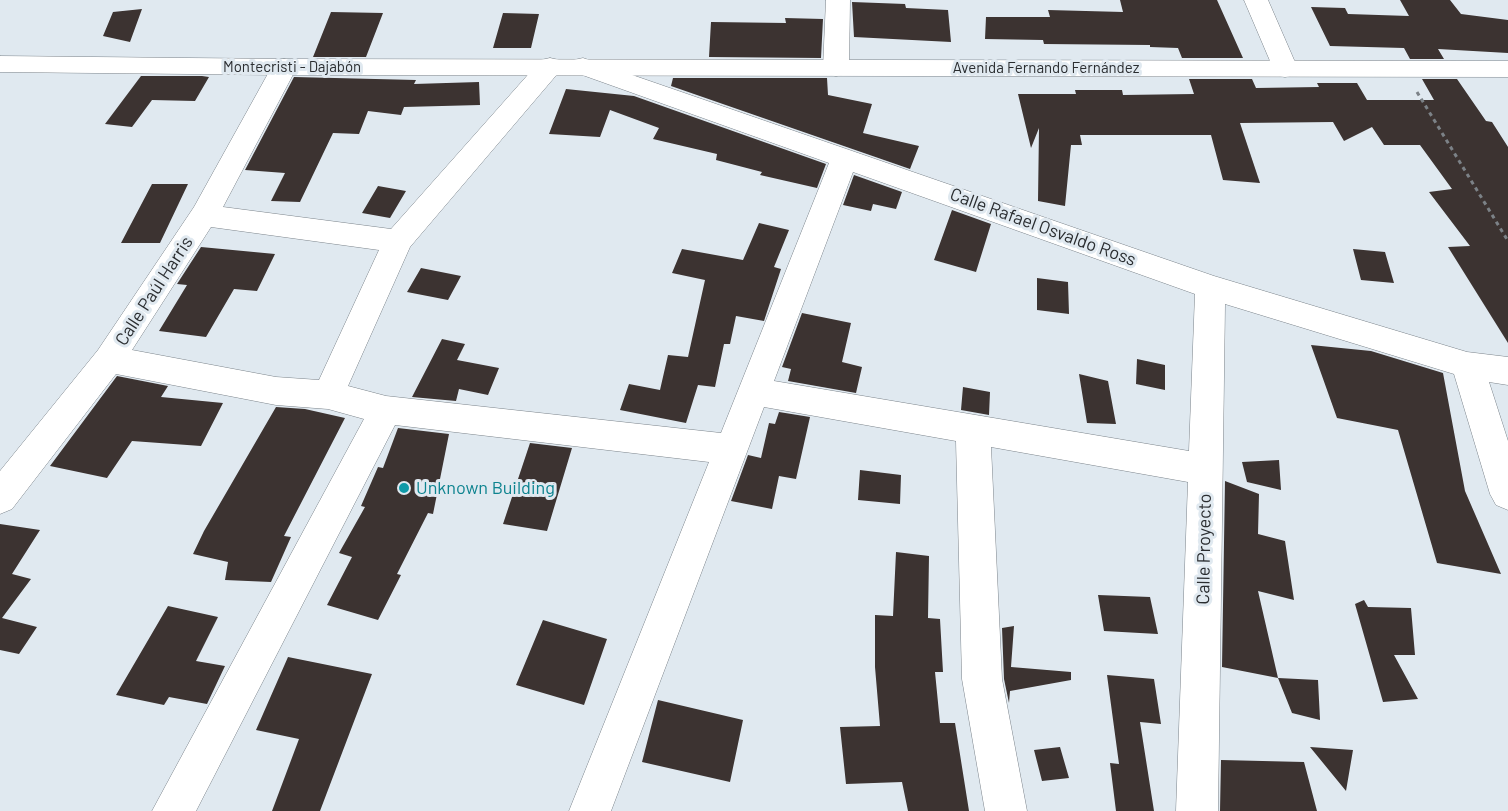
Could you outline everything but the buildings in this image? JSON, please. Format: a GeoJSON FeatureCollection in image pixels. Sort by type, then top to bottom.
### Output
{"type":"FeatureCollection","features":[{"type":"Feature","properties":{"kind":"street"},"geometry":{"type":"LineString","coordinates":[[837,68],[838,0]]}},
{"type":"Feature","properties":{"kind":"street"},"geometry":{"type":"LineString","coordinates":[[1256,0],[1285,69]]}},
{"type":"Feature","properties":{"kind":"street","name":"Montecristi - Dajabón"},"geometry":{"type":"LineString","coordinates":[[0,64],[284,67],[584,66]]}},
{"type":"Feature","properties":{"kind":"street"},"geometry":{"type":"LineString","coordinates":[[328,395],[398,241],[550,66]]}},
{"type":"Feature","properties":{"kind":"street","name":"Avenida Fernando Fernández"},"geometry":{"type":"LineString","coordinates":[[584,66],[1508,69]]}},
{"type":"Feature","properties":{"kind":"street","name":"Calle Rafael Osvaldo Ross"},"geometry":{"type":"LineString","coordinates":[[584,66],[1210,287],[1467,365],[1508,371]]}},
{"type":"Feature","properties":{"kind":"street","name":"Calle Paúl Harris"},"geometry":{"type":"LineString","coordinates":[[0,498],[109,359],[204,215],[284,67]]}},
{"type":"Feature","properties":{"kind":"street"},"geometry":{"type":"LineString","coordinates":[[590,811],[845,157]]}},
{"type":"Feature","properties":{"kind":"street"},"geometry":{"type":"LineString","coordinates":[[204,215],[398,241]]}},
{"type":"Feature","properties":{"kind":"street","name":"Calle Proyecto"},"geometry":{"type":"LineString","coordinates":[[1197,811],[1210,287]]}},
{"type":"Feature","properties":{"kind":"street"},"geometry":{"type":"LineString","coordinates":[[109,359],[276,391],[328,395],[386,410],[730,449]]}},
{"type":"Feature","properties":{"kind":"street"},"geometry":{"type":"LineString","coordinates":[[1467,365],[1508,494]]}},
{"type":"Feature","properties":{"kind":"street"},"geometry":{"type":"LineString","coordinates":[[753,391],[1205,469]]}},
{"type":"Feature","properties":{"kind":"street"},"geometry":{"type":"LineString","coordinates":[[173,811],[386,410]]}},
{"type":"Feature","properties":{"kind":"street"},"geometry":{"type":"LineString","coordinates":[[973,430],[982,679],[1006,811]]}},
{"type":"Feature","properties":{"kind":"path"},"geometry":{"type":"LineString","coordinates":[[1402,69],[1508,241]]}},
{"type":"Feature","properties":{"kind":"place","name":"Unknown Building"},"geometry":{"type":"Point","coordinates":[404,488]}}]}
